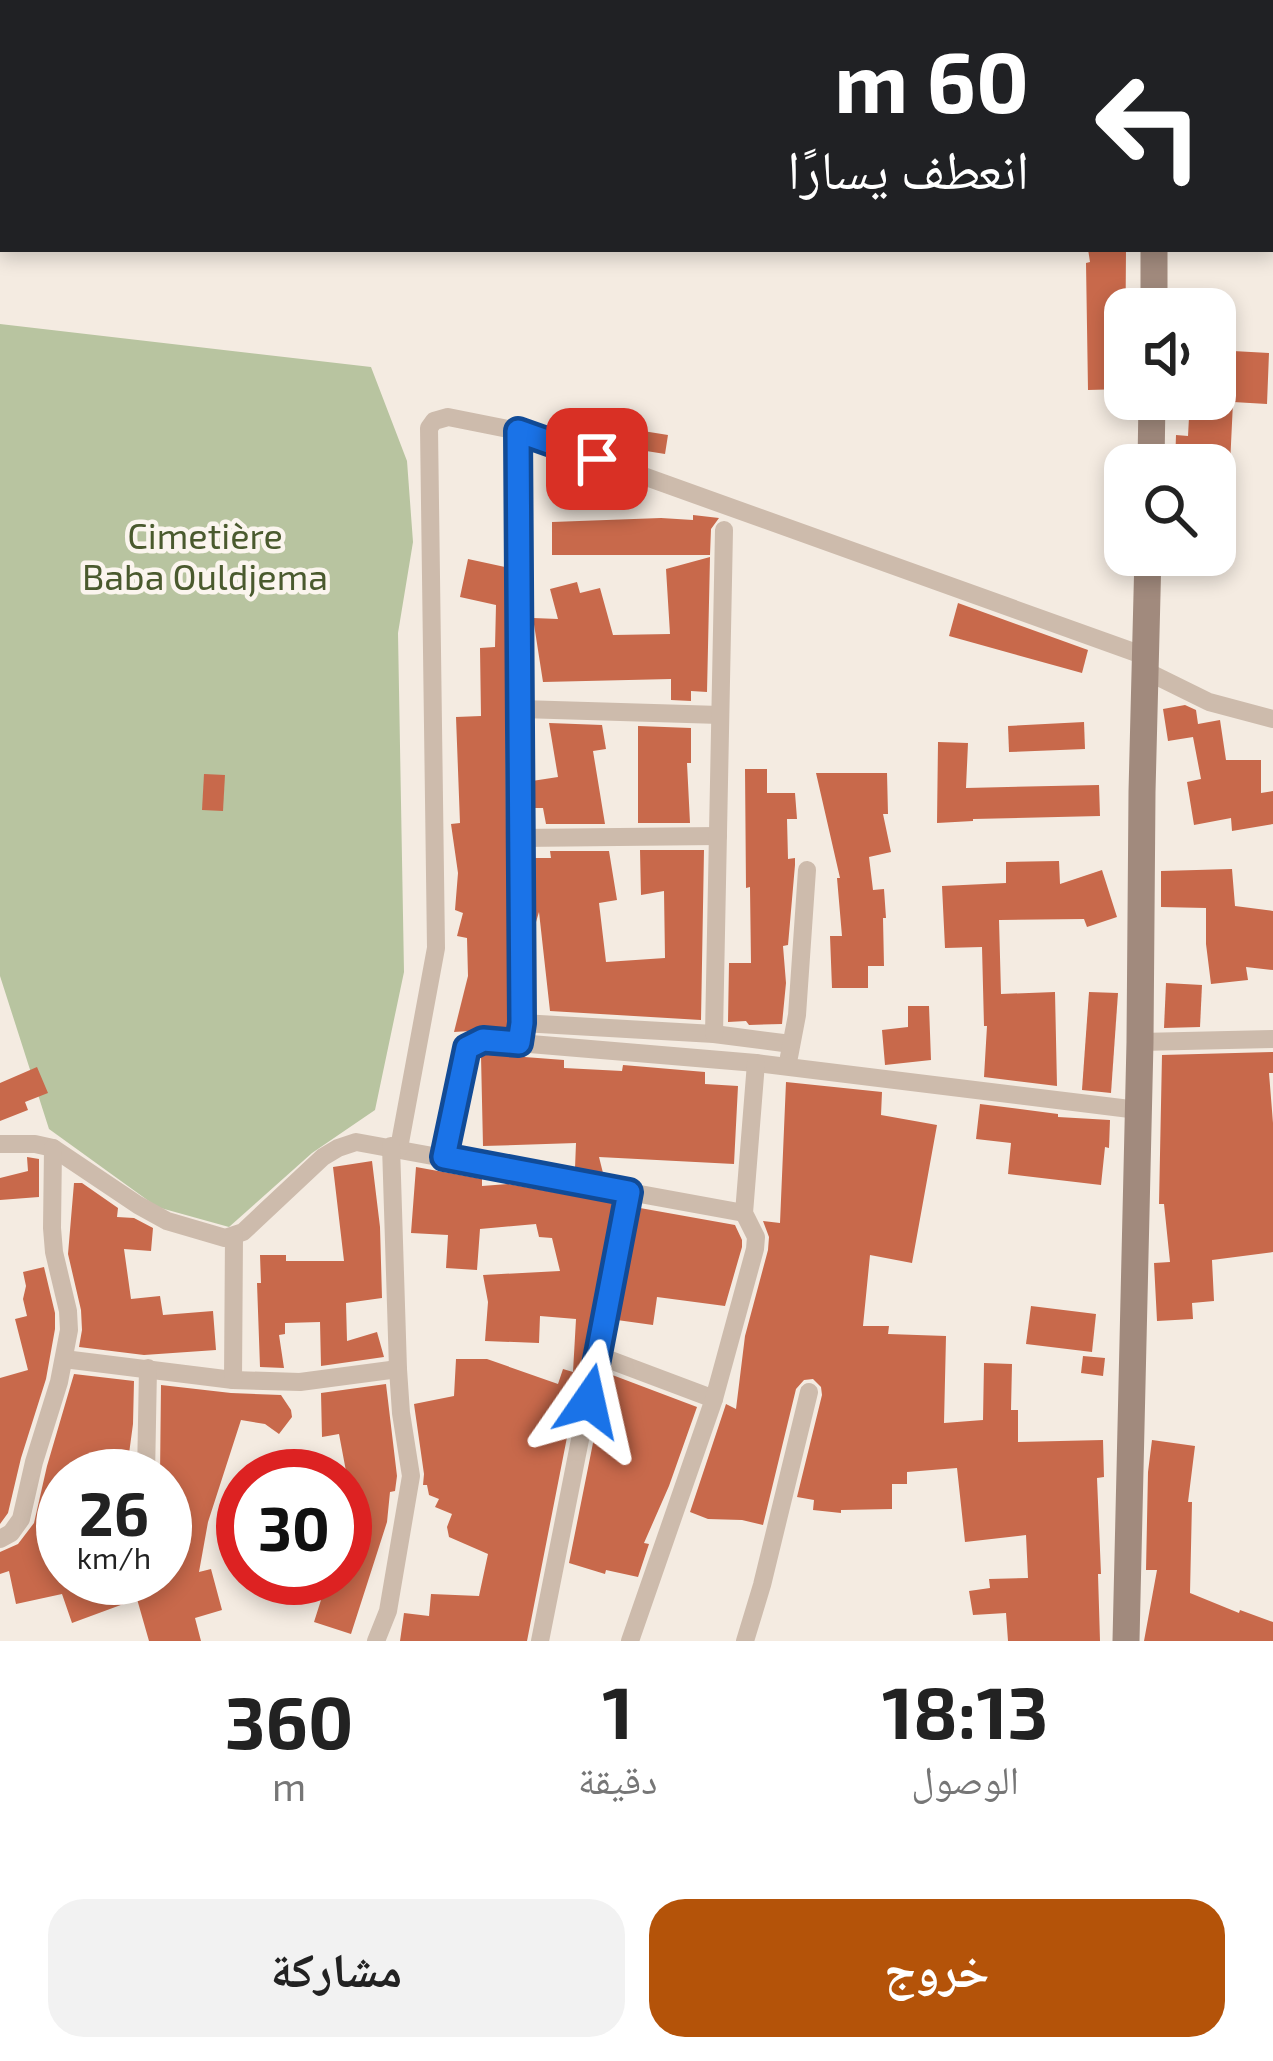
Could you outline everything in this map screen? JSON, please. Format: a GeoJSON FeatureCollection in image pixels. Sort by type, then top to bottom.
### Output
{"type":"FeatureCollection","features":[{"type":"Feature","properties":{"kind":"main road"},"geometry":{"type":"LineString","coordinates":[[1154,252],[1154,288]]}},
{"type":"Feature","properties":{"kind":"main road"},"geometry":{"type":"LineString","coordinates":[[1126,1641],[1147,576]]}},
{"type":"Feature","properties":{"kind":"street"},"geometry":{"type":"LineString","coordinates":[[376,1641],[388,1611],[411,1476],[398,1369],[395,1147],[436,948],[429,428],[434,421],[448,417],[518,431],[1144,663],[1209,702],[1273,718]]}},
{"type":"Feature","properties":{"kind":"street"},"geometry":{"type":"LineString","coordinates":[[518,431],[520,1033]]}},
{"type":"Feature","properties":{"kind":"street"},"geometry":{"type":"LineString","coordinates":[[715,1034],[724,530]]}},
{"type":"Feature","properties":{"kind":"street"},"geometry":{"type":"LineString","coordinates":[[520,709],[721,716]]}},
{"type":"Feature","properties":{"kind":"street"},"geometry":{"type":"LineString","coordinates":[[519,838],[718,836]]}},
{"type":"Feature","properties":{"kind":"street"},"geometry":{"type":"LineString","coordinates":[[788,1067],[797,1015],[807,870]]}},
{"type":"Feature","properties":{"kind":"street"},"geometry":{"type":"LineString","coordinates":[[444,1157],[467,1048],[483,1040],[520,1033],[715,1034],[791,1044]]}},
{"type":"Feature","properties":{"kind":"street"},"geometry":{"type":"LineString","coordinates":[[520,1033],[1138,1110]]}},
{"type":"Feature","properties":{"kind":"street"},"geometry":{"type":"LineString","coordinates":[[1141,1042],[1273,1039]]}},
{"type":"Feature","properties":{"kind":"street"},"geometry":{"type":"LineString","coordinates":[[630,1641],[714,1399],[755,1249],[756,1237],[744,1213],[756,1063]]}},
{"type":"Feature","properties":{"kind":"street"},"geometry":{"type":"LineString","coordinates":[[0,1144],[53,1148],[167,1221],[213,1236],[243,1232],[308,1169],[356,1142],[744,1213]]}},
{"type":"Feature","properties":{"kind":"street"},"geometry":{"type":"LineString","coordinates":[[0,1539],[21,1519],[64,1359],[68,1311],[54,1252],[53,1148]]}},
{"type":"Feature","properties":{"kind":"street"},"geometry":{"type":"LineString","coordinates":[[540,1641],[629,1192]]}},
{"type":"Feature","properties":{"kind":"street"},"geometry":{"type":"LineString","coordinates":[[233,1380],[234,1236]]}},
{"type":"Feature","properties":{"kind":"street"},"geometry":{"type":"LineString","coordinates":[[597,1355],[714,1399]]}},
{"type":"Feature","properties":{"kind":"street"},"geometry":{"type":"LineString","coordinates":[[64,1359],[233,1380],[300,1382],[398,1369]]}},
{"type":"Feature","properties":{"kind":"street"},"geometry":{"type":"LineString","coordinates":[[146,1449],[148,1368]]}},
{"type":"Feature","properties":{"kind":"street"},"geometry":{"type":"LineString","coordinates":[[745,1641],[809,1392]]}},
{"type":"Feature","properties":{"kind":"green space","name":"Cimetière Baba Ouldjema"},"geometry":{"type":"Polygon","coordinates":[[[0,324],[371,367],[407,461],[413,542],[398,633],[404,972],[375,1110],[312,1153],[229,1227],[157,1207],[49,1129],[0,976],[0,324]]]}},
{"type":"Feature","properties":{"kind":"building"},"geometry":{"type":"Polygon","coordinates":[[[1088,252],[1126,252],[1126,288],[1104,288],[1104,390],[1088,390],[1086,263],[1090,262],[1088,252]]]}},
{"type":"Feature","properties":{"kind":"building"},"geometry":{"type":"Polygon","coordinates":[[[1236,351],[1269,353],[1267,404],[1236,402],[1236,351]]]}},
{"type":"Feature","properties":{"kind":"building"},"geometry":{"type":"Polygon","coordinates":[[[1189,420],[1232,420],[1231,444],[1176,444],[1176,435],[1188,436],[1189,420]]]}},
{"type":"Feature","properties":{"kind":"building"},"geometry":{"type":"Polygon","coordinates":[[[643,431],[668,435],[665,454],[640,450],[643,431]]]}},
{"type":"Feature","properties":{"kind":"building"},"geometry":{"type":"Polygon","coordinates":[[[693,515],[719,518],[711,529],[710,555],[552,555],[552,522],[693,520],[693,515]]]}},
{"type":"Feature","properties":{"kind":"building"},"geometry":{"type":"Polygon","coordinates":[[[710,557],[707,692],[691,691],[691,701],[671,700],[671,679],[543,682],[533,618],[558,619],[550,589],[577,582],[580,593],[600,588],[613,635],[670,634],[666,569],[710,557]]]}},
{"type":"Feature","properties":{"kind":"building"},"geometry":{"type":"Polygon","coordinates":[[[468,559],[505,567],[510,990],[507,1028],[454,1032],[468,976],[467,938],[457,936],[463,913],[455,910],[458,873],[451,824],[460,823],[456,717],[481,716],[480,648],[495,647],[496,605],[460,597],[468,559]]]}},
{"type":"Feature","properties":{"kind":"building"},"geometry":{"type":"Polygon","coordinates":[[[958,603],[1088,650],[1082,673],[949,636],[958,603]]]}},
{"type":"Feature","properties":{"kind":"building"},"geometry":{"type":"Polygon","coordinates":[[[1185,705],[1196,710],[1198,724],[1220,720],[1226,760],[1261,760],[1261,793],[1273,791],[1273,824],[1232,831],[1231,818],[1194,825],[1187,782],[1201,779],[1193,737],[1168,741],[1163,709],[1185,705]]]}},
{"type":"Feature","properties":{"kind":"building"},"geometry":{"type":"Polygon","coordinates":[[[1084,722],[1085,749],[1009,752],[1008,726],[1084,722]]]}},
{"type":"Feature","properties":{"kind":"building"},"geometry":{"type":"Polygon","coordinates":[[[549,723],[602,725],[606,749],[593,751],[605,824],[546,824],[543,808],[532,808],[532,781],[558,777],[549,723]]]}},
{"type":"Feature","properties":{"kind":"building"},"geometry":{"type":"Polygon","coordinates":[[[638,726],[691,728],[691,763],[687,763],[690,823],[638,823],[638,726]]]}},
{"type":"Feature","properties":{"kind":"building"},"geometry":{"type":"Polygon","coordinates":[[[938,742],[968,743],[966,788],[1099,785],[1100,816],[937,823],[938,742]]]}},
{"type":"Feature","properties":{"kind":"building"},"geometry":{"type":"Polygon","coordinates":[[[745,769],[767,769],[767,793],[795,793],[797,819],[787,819],[788,859],[795,858],[795,865],[788,945],[783,946],[782,1024],[728,1022],[729,963],[751,963],[745,769]]]}},
{"type":"Feature","properties":{"kind":"building"},"geometry":{"type":"Polygon","coordinates":[[[816,773],[887,773],[888,814],[883,814],[891,852],[869,857],[873,890],[884,889],[884,966],[868,966],[868,988],[832,988],[830,936],[842,936],[840,878],[816,773]]]}},
{"type":"Feature","properties":{"kind":"building"},"geometry":{"type":"Polygon","coordinates":[[[204,774],[225,775],[223,811],[202,810],[204,774]]]}},
{"type":"Feature","properties":{"kind":"building"},"geometry":{"type":"Polygon","coordinates":[[[640,850],[704,850],[701,1020],[550,1011],[539,912],[536,922],[533,858],[551,858],[550,851],[609,851],[617,900],[599,903],[606,962],[665,958],[664,891],[641,895],[640,850]]]}},
{"type":"Feature","properties":{"kind":"building"},"geometry":{"type":"Polygon","coordinates":[[[1059,861],[1060,884],[1102,870],[1117,917],[1087,927],[1084,919],[999,920],[1001,994],[1055,992],[1057,1086],[984,1077],[987,1026],[982,947],[945,948],[942,886],[1006,883],[1006,862],[1059,861]]]}},
{"type":"Feature","properties":{"kind":"building"},"geometry":{"type":"Polygon","coordinates":[[[1232,869],[1235,906],[1273,911],[1273,970],[1246,967],[1248,980],[1211,984],[1206,908],[1161,907],[1161,871],[1232,869]]]}},
{"type":"Feature","properties":{"kind":"building"},"geometry":{"type":"Polygon","coordinates":[[[1166,983],[1202,985],[1200,1027],[1164,1028],[1166,983]]]}},
{"type":"Feature","properties":{"kind":"building"},"geometry":{"type":"Polygon","coordinates":[[[1089,992],[1118,993],[1111,1093],[1082,1090],[1089,992]]]}},
{"type":"Feature","properties":{"kind":"building"},"geometry":{"type":"Polygon","coordinates":[[[908,1006],[929,1006],[931,1060],[885,1065],[882,1030],[908,1027],[908,1006]]]}},
{"type":"Feature","properties":{"kind":"building"},"geometry":{"type":"Polygon","coordinates":[[[1273,1052],[1273,1073],[1269,1073],[1273,1252],[1212,1260],[1214,1301],[1192,1303],[1193,1319],[1157,1321],[1154,1263],[1170,1262],[1164,1204],[1159,1204],[1162,1055],[1273,1052]]]}},
{"type":"Feature","properties":{"kind":"building"},"geometry":{"type":"Polygon","coordinates":[[[481,1056],[564,1060],[564,1068],[622,1071],[623,1065],[705,1072],[705,1084],[738,1086],[734,1164],[599,1157],[603,1173],[575,1168],[576,1143],[483,1146],[481,1056]]]}},
{"type":"Feature","properties":{"kind":"building"},"geometry":{"type":"Polygon","coordinates":[[[37,1067],[48,1093],[25,1102],[28,1110],[0,1121],[0,1083],[37,1067]]]}},
{"type":"Feature","properties":{"kind":"building"},"geometry":{"type":"Polygon","coordinates":[[[786,1082],[882,1092],[881,1115],[937,1125],[912,1263],[870,1255],[863,1326],[889,1326],[888,1334],[946,1336],[944,1423],[983,1420],[984,1363],[1012,1364],[1011,1410],[1018,1410],[1018,1442],[1103,1440],[1104,1477],[1097,1478],[1100,1641],[1008,1641],[1006,1613],[973,1615],[969,1591],[990,1588],[989,1579],[1028,1578],[1026,1535],[965,1542],[957,1468],[907,1472],[907,1484],[892,1484],[892,1509],[813,1510],[814,1500],[797,1497],[822,1395],[813,1379],[804,1380],[796,1389],[763,1525],[708,1519],[690,1512],[726,1404],[736,1409],[745,1336],[768,1250],[763,1221],[780,1223],[786,1082]]]}},
{"type":"Feature","properties":{"kind":"building"},"geometry":{"type":"Polygon","coordinates":[[[980,1104],[1110,1120],[1101,1185],[1008,1174],[1011,1143],[976,1139],[980,1104]]]}},
{"type":"Feature","properties":{"kind":"building"},"geometry":{"type":"Polygon","coordinates":[[[27,1157],[39,1159],[39,1197],[0,1200],[0,1178],[28,1171],[27,1157]]]}},
{"type":"Feature","properties":{"kind":"building"},"geometry":{"type":"Polygon","coordinates":[[[372,1161],[382,1298],[346,1303],[347,1341],[377,1332],[384,1357],[321,1366],[320,1322],[285,1323],[285,1334],[279,1335],[284,1368],[260,1367],[260,1255],[286,1255],[286,1261],[344,1261],[333,1167],[372,1161]]]}},
{"type":"Feature","properties":{"kind":"building"},"geometry":{"type":"Polygon","coordinates":[[[416,1167],[482,1179],[482,1186],[508,1184],[613,1203],[527,1641],[400,1641],[404,1613],[429,1616],[431,1594],[479,1596],[488,1554],[449,1537],[452,1514],[435,1507],[439,1499],[423,1485],[414,1404],[454,1396],[456,1359],[487,1359],[558,1384],[563,1369],[573,1372],[576,1319],[540,1316],[539,1343],[485,1341],[488,1302],[483,1275],[560,1271],[552,1238],[539,1237],[536,1224],[480,1229],[477,1270],[446,1268],[448,1235],[411,1233],[416,1167]]]}},
{"type":"Feature","properties":{"kind":"building"},"geometry":{"type":"Polygon","coordinates":[[[74,1183],[82,1183],[118,1208],[117,1217],[134,1218],[153,1228],[151,1251],[124,1249],[131,1299],[160,1296],[163,1315],[213,1311],[216,1350],[144,1355],[79,1347],[81,1310],[68,1254],[74,1183]]]}},
{"type":"Feature","properties":{"kind":"building"},"geometry":{"type":"Polygon","coordinates":[[[640,1208],[735,1225],[742,1247],[725,1306],[657,1297],[653,1325],[617,1320],[640,1208]]]}},
{"type":"Feature","properties":{"kind":"building"},"geometry":{"type":"Polygon","coordinates":[[[44,1267],[55,1329],[46,1379],[8,1513],[0,1524],[0,1378],[28,1370],[15,1319],[27,1316],[23,1272],[44,1267]]]}},
{"type":"Feature","properties":{"kind":"building"},"geometry":{"type":"Polygon","coordinates":[[[1031,1306],[1096,1314],[1092,1352],[1026,1344],[1031,1306]]]}},
{"type":"Feature","properties":{"kind":"building"},"geometry":{"type":"Polygon","coordinates":[[[1083,1356],[1105,1358],[1103,1376],[1081,1373],[1083,1356]]]}},
{"type":"Feature","properties":{"kind":"building"},"geometry":{"type":"Polygon","coordinates":[[[607,1373],[697,1407],[644,1543],[649,1544],[638,1577],[606,1570],[605,1574],[569,1563],[607,1373]]]}},
{"type":"Feature","properties":{"kind":"building"},"geometry":{"type":"Polygon","coordinates":[[[74,1374],[134,1381],[130,1449],[52,1449],[74,1374]]]}},
{"type":"Feature","properties":{"kind":"building"},"geometry":{"type":"Polygon","coordinates":[[[386,1384],[397,1476],[372,1569],[372,1449],[342,1449],[339,1434],[322,1437],[321,1393],[386,1384]]]}},
{"type":"Feature","properties":{"kind":"building"},"geometry":{"type":"Polygon","coordinates":[[[161,1385],[281,1395],[292,1417],[279,1434],[265,1424],[241,1420],[232,1449],[216,1449],[216,1497],[199,1572],[211,1569],[216,1605],[222,1610],[195,1618],[201,1641],[149,1641],[139,1605],[192,1605],[192,1449],[160,1449],[161,1385]]]}},
{"type":"Feature","properties":{"kind":"building"},"geometry":{"type":"Polygon","coordinates":[[[1152,1440],[1195,1446],[1188,1502],[1192,1502],[1190,1593],[1273,1622],[1273,1641],[1144,1641],[1157,1570],[1146,1570],[1152,1440]]]}},
{"type":"Feature","properties":{"kind":"building"},"geometry":{"type":"Polygon","coordinates":[[[36,1514],[36,1600],[16,1604],[9,1571],[0,1574],[0,1552],[18,1544],[36,1514]]]}},
{"type":"Feature","properties":{"kind":"building"},"geometry":{"type":"Polygon","coordinates":[[[66,1605],[121,1605],[72,1623],[66,1605]]]}},
{"type":"Feature","properties":{"kind":"building"},"geometry":{"type":"Polygon","coordinates":[[[319,1605],[360,1605],[351,1634],[314,1622],[319,1605]]]}},
{"type":"Feature","properties":{"kind":"route"},"geometry":{"type":"LineString","coordinates":[[589,1401],[629,1192],[444,1157],[467,1048],[483,1040],[519,1043],[522,1023],[518,431],[597,459]]}}]}
